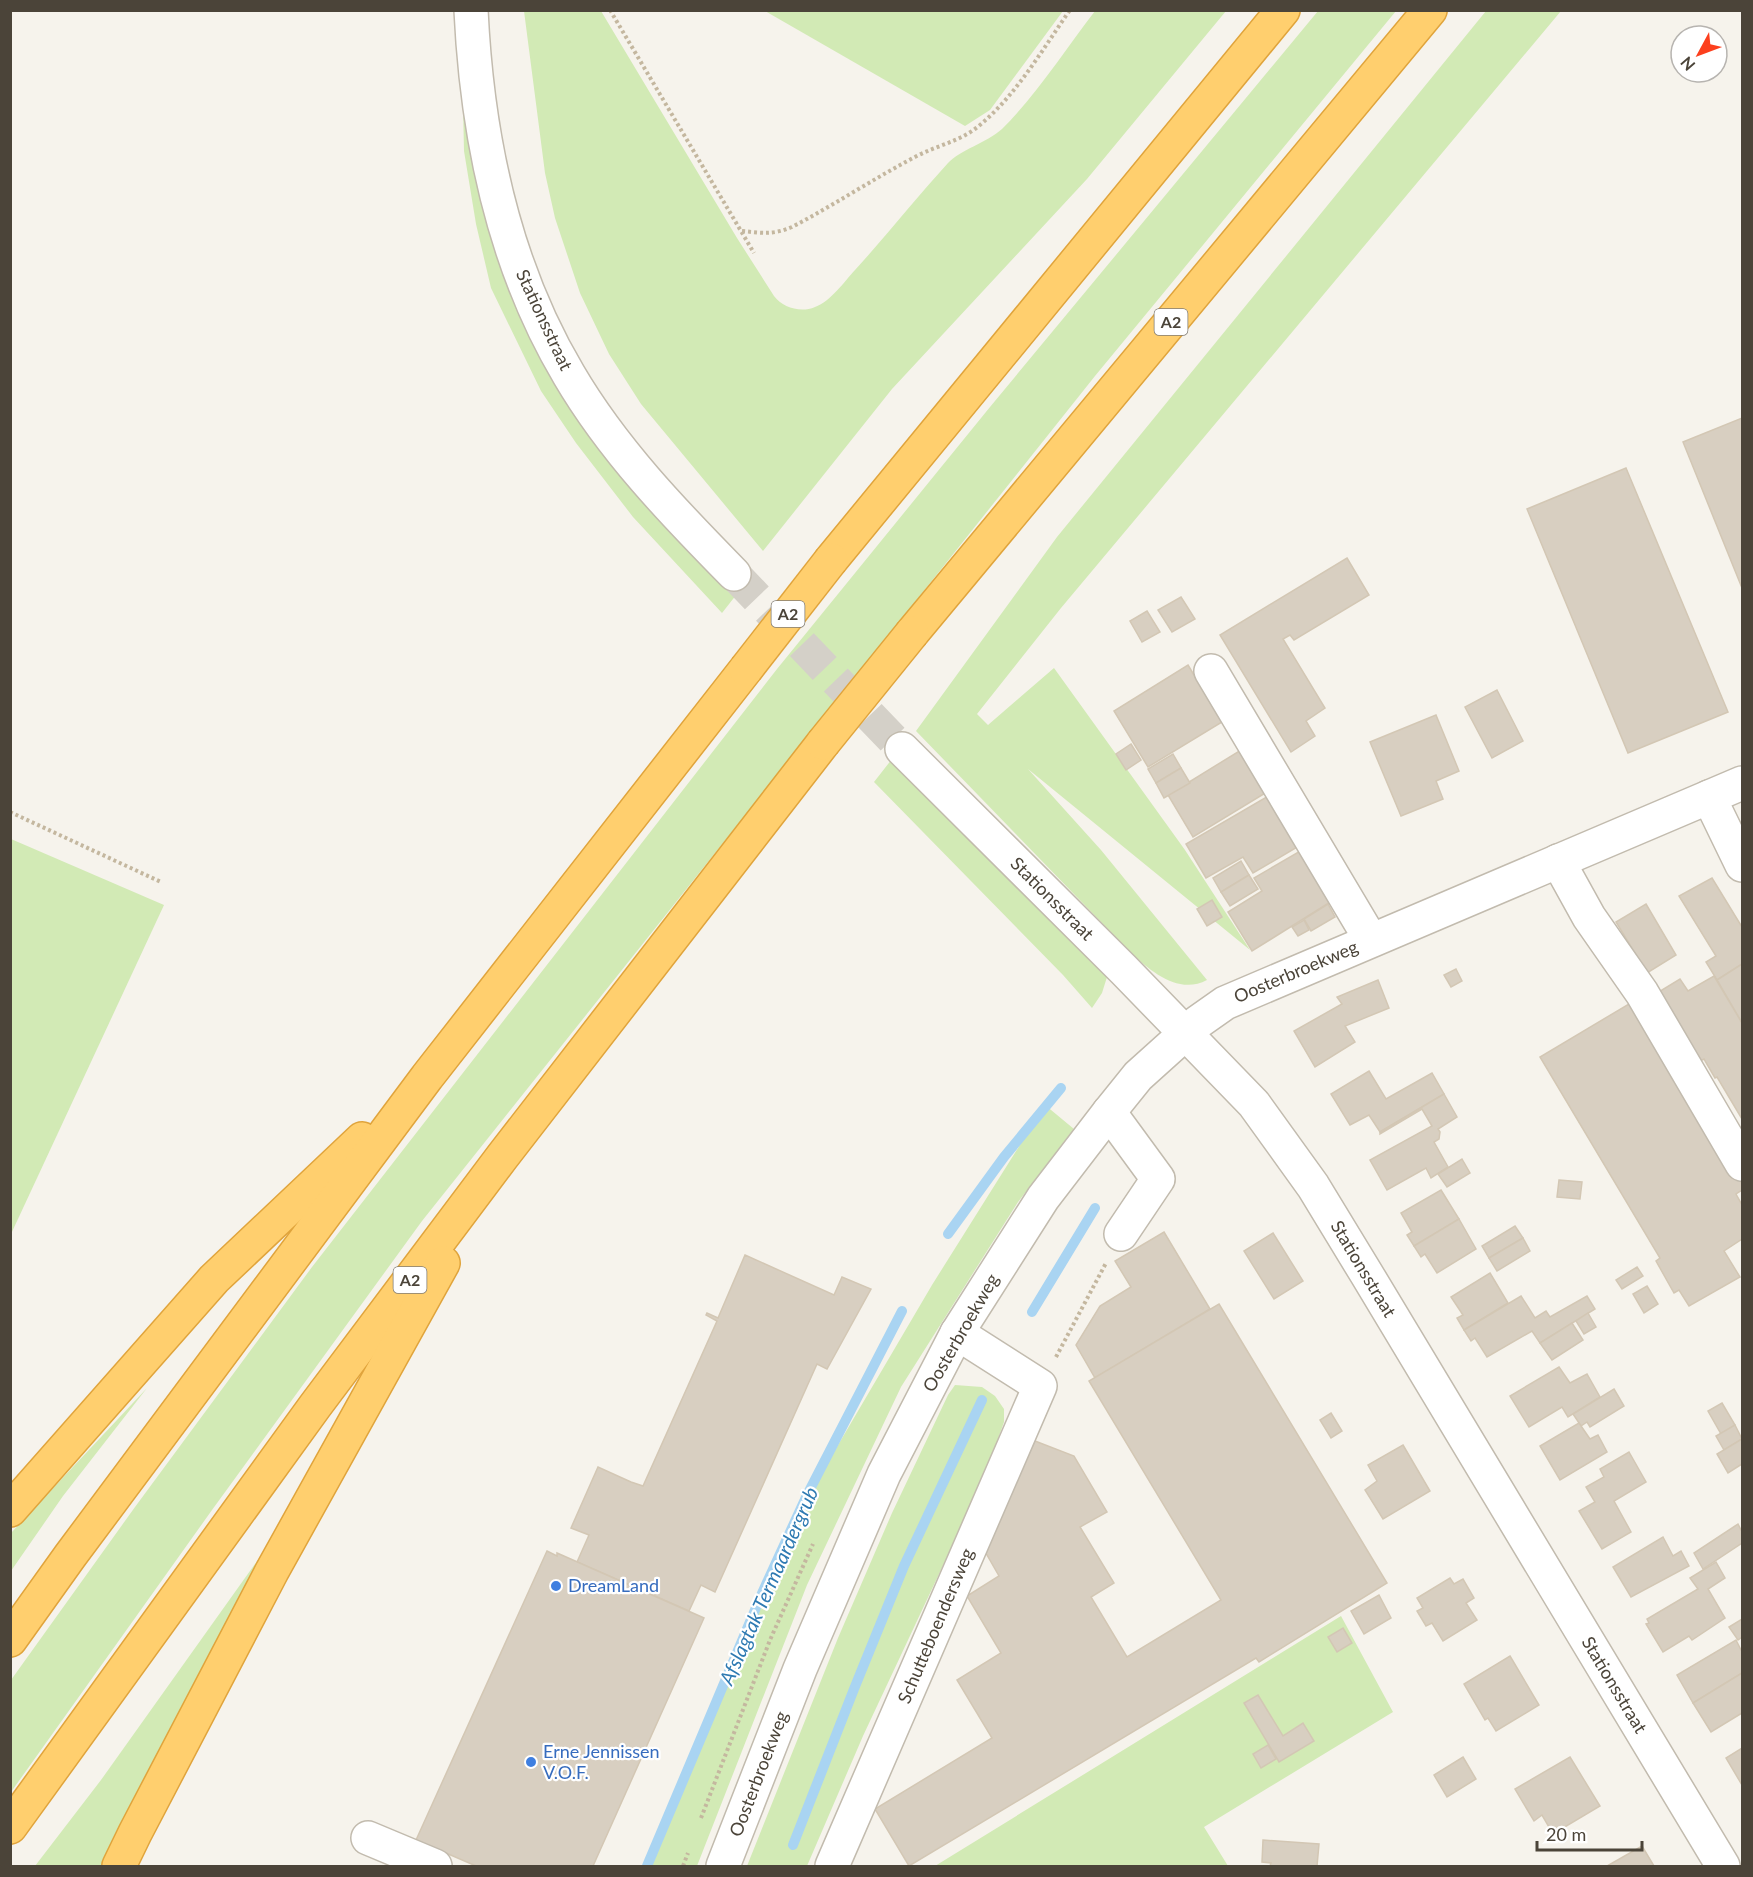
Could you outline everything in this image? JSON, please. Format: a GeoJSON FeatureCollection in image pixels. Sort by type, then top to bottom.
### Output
{"type":"FeatureCollection","features":[{"type":"Feature","properties":{"kind":"highway","name":"A2"},"geometry":{"type":"LineString","coordinates":[[10,1640],[427,1077],[831,560],[1283,10]]}},
{"type":"Feature","properties":{"kind":"highway","name":"A2"},"geometry":{"type":"LineString","coordinates":[[10,1827],[315,1406],[502,1157],[823,743],[1430,10]]}},
{"type":"Feature","properties":{"kind":"highway","name":"A2"},"geometry":{"type":"LineString","coordinates":[[10,1510],[214,1279],[427,1077]]}},
{"type":"Feature","properties":{"kind":"highway","name":"A2"},"geometry":{"type":"LineString","coordinates":[[119,1866],[272,1570],[502,1157]]}},
{"type":"Feature","properties":{"kind":"street","name":"Stationsstraat"},"geometry":{"type":"LineString","coordinates":[[471,10],[476,73],[491,168],[502,216],[522,277],[543,327],[570,377],[606,430],[674,513],[734,574]]}},
{"type":"Feature","properties":{"kind":"street","name":"Oosterbroekweg"},"geometry":{"type":"LineString","coordinates":[[1211,671],[1371,940]]}},
{"type":"Feature","properties":{"kind":"street","name":"Stationsstraat"},"geometry":{"type":"LineString","coordinates":[[902,749],[1254,1104],[1312,1186],[1723,1866]]}},
{"type":"Feature","properties":{"kind":"street","name":"Oosterbroekweg"},"geometry":{"type":"LineString","coordinates":[[723,1866],[800,1668],[884,1474],[957,1333],[1043,1198],[1138,1077],[1186,1033],[1225,1003],[1743,783]]}},
{"type":"Feature","properties":{"kind":"street"},"geometry":{"type":"LineString","coordinates":[[1709,796],[1743,865]]}},
{"type":"Feature","properties":{"kind":"street"},"geometry":{"type":"LineString","coordinates":[[1558,861],[1589,917],[1642,993],[1743,1164]]}},
{"type":"Feature","properties":{"kind":"street"},"geometry":{"type":"LineString","coordinates":[[1109,1112],[1158,1179],[1122,1234]]}},
{"type":"Feature","properties":{"kind":"street"},"geometry":{"type":"LineString","coordinates":[[957,1333],[1040,1386]]}},
{"type":"Feature","properties":{"kind":"street","name":"Schutteboendersweg"},"geometry":{"type":"LineString","coordinates":[[832,1866],[1040,1386]]}},
{"type":"Feature","properties":{"kind":"street"},"geometry":{"type":"LineString","coordinates":[[368,1838],[435,1866]]}},
{"type":"Feature","properties":{"kind":"path"},"geometry":{"type":"LineString","coordinates":[[610,10],[754,253]]}},
{"type":"Feature","properties":{"kind":"path"},"geometry":{"type":"LineString","coordinates":[[742,231],[769,234],[792,227],[914,157],[959,139],[979,126],[1034,63],[1070,10]]}},
{"type":"Feature","properties":{"kind":"path"},"geometry":{"type":"LineString","coordinates":[[10,812],[161,882]]}},
{"type":"Feature","properties":{"kind":"path"},"geometry":{"type":"LineString","coordinates":[[1040,1386],[1122,1234]]}},
{"type":"Feature","properties":{"kind":"green space"},"geometry":{"type":"Polygon","coordinates":[[[461,11],[486,11],[502,165],[564,357],[744,585],[722,613],[633,517],[576,443],[541,391],[491,288],[476,224],[464,151],[461,11]]]}},
{"type":"Feature","properties":{"kind":"green space"},"geometry":{"type":"Polygon","coordinates":[[[524,11],[601,11],[774,296],[782,304],[804,310],[821,304],[837,291],[953,158],[1002,129],[1039,87],[1095,11],[1226,11],[1087,179],[892,389],[763,551],[641,404],[609,354],[580,293],[555,218],[545,173],[524,11]]]}},
{"type":"Feature","properties":{"kind":"green space"},"geometry":{"type":"Polygon","coordinates":[[[765,11],[1063,11],[990,110],[965,126],[765,11]]]}},
{"type":"Feature","properties":{"kind":"green space"},"geometry":{"type":"Polygon","coordinates":[[[1318,11],[1396,11],[1095,376],[422,1221],[11,1792],[11,1680],[135,1507],[312,1267],[777,669],[990,407],[1318,11]]]}},
{"type":"Feature","properties":{"kind":"green space"},"geometry":{"type":"Polygon","coordinates":[[[1486,11],[1561,11],[1061,608],[977,714],[988,725],[1054,668],[1185,850],[1250,950],[1028,769],[1101,850],[1207,980],[1197,984],[1176,983],[1157,974],[1132,954],[916,731],[1057,537],[1486,11]]]}},
{"type":"Feature","properties":{"kind":"green space"},"geometry":{"type":"Polygon","coordinates":[[[892,759],[1107,977],[1102,993],[1092,1008],[1063,975],[874,782],[892,759]]]}},
{"type":"Feature","properties":{"kind":"green space"},"geometry":{"type":"Polygon","coordinates":[[[11,839],[164,905],[11,1234],[11,839]]]}},
{"type":"Feature","properties":{"kind":"green space"},"geometry":{"type":"Polygon","coordinates":[[[1045,1105],[1074,1129],[1018,1202],[901,1387],[807,1585],[697,1866],[651,1866],[778,1559],[831,1457],[932,1285],[1045,1105]]]}},
{"type":"Feature","properties":{"kind":"green space"},"geometry":{"type":"Polygon","coordinates":[[[955,1385],[982,1387],[995,1396],[1004,1409],[1004,1422],[984,1478],[863,1736],[807,1866],[747,1866],[838,1638],[892,1513],[948,1395],[955,1385]]]}},
{"type":"Feature","properties":{"kind":"green space"},"geometry":{"type":"Polygon","coordinates":[[[147,1388],[63,1496],[11,1571],[11,1533],[147,1388]]]}},
{"type":"Feature","properties":{"kind":"green space"},"geometry":{"type":"Polygon","coordinates":[[[260,1557],[101,1866],[35,1866],[101,1780],[260,1557]]]}},
{"type":"Feature","properties":{"kind":"green space"},"geometry":{"type":"Polygon","coordinates":[[[1341,1616],[1393,1712],[1204,1827],[1228,1866],[935,1866],[1341,1616]]]}},
{"type":"Feature","properties":{"kind":"building"},"geometry":{"type":"Polygon","coordinates":[[[1742,418],[1742,588],[1683,442],[1742,418]]]}},
{"type":"Feature","properties":{"kind":"building"},"geometry":{"type":"Polygon","coordinates":[[[1626,468],[1728,712],[1628,753],[1527,509],[1626,468]]]}},
{"type":"Feature","properties":{"kind":"building"},"geometry":{"type":"Polygon","coordinates":[[[1347,558],[1369,595],[1294,640],[1290,635],[1283,639],[1325,708],[1306,721],[1315,736],[1291,752],[1220,635],[1347,558]]]}},
{"type":"Feature","properties":{"kind":"building"},"geometry":{"type":"Polygon","coordinates":[[[1181,597],[1195,619],[1172,632],[1158,610],[1181,597]]]}},
{"type":"Feature","properties":{"kind":"building"},"geometry":{"type":"Polygon","coordinates":[[[1147,611],[1160,632],[1142,642],[1130,621],[1147,611]]]}},
{"type":"Feature","properties":{"kind":"building"},"geometry":{"type":"Polygon","coordinates":[[[1188,665],[1222,722],[1148,767],[1114,711],[1188,665]]]}},
{"type":"Feature","properties":{"kind":"building"},"geometry":{"type":"Polygon","coordinates":[[[1497,690],[1523,741],[1492,758],[1465,707],[1497,690]]]}},
{"type":"Feature","properties":{"kind":"building"},"geometry":{"type":"Polygon","coordinates":[[[1436,715],[1459,771],[1436,781],[1443,799],[1401,816],[1370,742],[1436,715]]]}},
{"type":"Feature","properties":{"kind":"building"},"geometry":{"type":"Polygon","coordinates":[[[1131,744],[1141,760],[1126,770],[1116,754],[1131,744]]]}},
{"type":"Feature","properties":{"kind":"building"},"geometry":{"type":"Polygon","coordinates":[[[1241,750],[1267,792],[1193,837],[1168,795],[1241,750]]]}},
{"type":"Feature","properties":{"kind":"building"},"geometry":{"type":"Polygon","coordinates":[[[1173,754],[1181,768],[1156,783],[1148,769],[1173,754]]]}},
{"type":"Feature","properties":{"kind":"building"},"geometry":{"type":"Polygon","coordinates":[[[1181,768],[1190,783],[1164,798],[1156,783],[1181,768]]]}},
{"type":"Feature","properties":{"kind":"building"},"geometry":{"type":"Polygon","coordinates":[[[1270,795],[1299,846],[1253,873],[1243,857],[1206,878],[1186,844],[1270,795]]]}},
{"type":"Feature","properties":{"kind":"building"},"geometry":{"type":"Polygon","coordinates":[[[1302,850],[1332,901],[1252,951],[1228,912],[1262,891],[1254,878],[1302,850]]]}},
{"type":"Feature","properties":{"kind":"building"},"geometry":{"type":"Polygon","coordinates":[[[1241,861],[1249,875],[1221,892],[1213,878],[1241,861]]]}},
{"type":"Feature","properties":{"kind":"building"},"geometry":{"type":"Polygon","coordinates":[[[1249,875],[1258,889],[1230,906],[1221,892],[1249,875]]]}},
{"type":"Feature","properties":{"kind":"building"},"geometry":{"type":"Polygon","coordinates":[[[1712,878],[1742,927],[1742,964],[1717,980],[1706,962],[1716,956],[1679,896],[1712,878]]]}},
{"type":"Feature","properties":{"kind":"building"},"geometry":{"type":"Polygon","coordinates":[[[1212,900],[1222,917],[1207,926],[1197,909],[1212,900]]]}},
{"type":"Feature","properties":{"kind":"building"},"geometry":{"type":"Polygon","coordinates":[[[1328,904],[1335,917],[1311,931],[1304,919],[1328,904]]]}},
{"type":"Feature","properties":{"kind":"building"},"geometry":{"type":"Polygon","coordinates":[[[1646,904],[1676,955],[1647,973],[1616,922],[1646,904]]]}},
{"type":"Feature","properties":{"kind":"building"},"geometry":{"type":"Polygon","coordinates":[[[1304,920],[1309,930],[1298,936],[1292,927],[1304,920]]]}},
{"type":"Feature","properties":{"kind":"building"},"geometry":{"type":"Polygon","coordinates":[[[1742,964],[1742,1023],[1717,980],[1742,964]]]}},
{"type":"Feature","properties":{"kind":"building"},"geometry":{"type":"Polygon","coordinates":[[[1456,969],[1462,981],[1451,987],[1444,975],[1456,969]]]}},
{"type":"Feature","properties":{"kind":"building"},"geometry":{"type":"Polygon","coordinates":[[[1714,976],[1742,1023],[1742,1119],[1704,1059],[1698,1062],[1657,993],[1680,979],[1688,991],[1714,976]]]}},
{"type":"Feature","properties":{"kind":"building"},"geometry":{"type":"Polygon","coordinates":[[[1378,980],[1389,1008],[1345,1026],[1355,1042],[1315,1067],[1294,1031],[1342,1004],[1337,997],[1378,980]]]}},
{"type":"Feature","properties":{"kind":"building"},"geometry":{"type":"Polygon","coordinates":[[[1634,1001],[1742,1183],[1742,1190],[1736,1194],[1742,1205],[1742,1239],[1724,1251],[1740,1277],[1689,1306],[1679,1290],[1674,1293],[1656,1261],[1660,1258],[1540,1057],[1634,1001]]]}},
{"type":"Feature","properties":{"kind":"building"},"geometry":{"type":"Polygon","coordinates":[[[1369,1071],[1386,1099],[1432,1073],[1444,1094],[1380,1132],[1369,1115],[1350,1125],[1331,1094],[1369,1071]]]}},
{"type":"Feature","properties":{"kind":"building"},"geometry":{"type":"Polygon","coordinates":[[[1444,1094],[1457,1117],[1438,1129],[1439,1139],[1434,1142],[1448,1167],[1431,1178],[1426,1168],[1387,1190],[1370,1160],[1432,1126],[1422,1109],[1380,1134],[1380,1132],[1444,1094]]]}},
{"type":"Feature","properties":{"kind":"building"},"geometry":{"type":"Polygon","coordinates":[[[1462,1159],[1470,1173],[1447,1187],[1438,1174],[1462,1159]]]}},
{"type":"Feature","properties":{"kind":"building"},"geometry":{"type":"Polygon","coordinates":[[[1559,1180],[1582,1182],[1580,1199],[1557,1197],[1559,1180]]]}},
{"type":"Feature","properties":{"kind":"building"},"geometry":{"type":"Polygon","coordinates":[[[1441,1190],[1459,1219],[1414,1246],[1407,1235],[1412,1232],[1401,1213],[1441,1190]]]}},
{"type":"Feature","properties":{"kind":"building"},"geometry":{"type":"Polygon","coordinates":[[[1459,1219],[1476,1249],[1437,1273],[1425,1254],[1421,1257],[1414,1246],[1459,1219]]]}},
{"type":"Feature","properties":{"kind":"building"},"geometry":{"type":"Polygon","coordinates":[[[1515,1226],[1523,1238],[1489,1258],[1482,1246],[1515,1226]]]}},
{"type":"Feature","properties":{"kind":"building"},"geometry":{"type":"Polygon","coordinates":[[[1164,1232],[1210,1309],[1095,1378],[1076,1345],[1100,1306],[1131,1287],[1115,1261],[1164,1232]]]}},
{"type":"Feature","properties":{"kind":"building"},"geometry":{"type":"Polygon","coordinates":[[[1273,1233],[1303,1281],[1274,1299],[1244,1251],[1273,1233]]]}},
{"type":"Feature","properties":{"kind":"building"},"geometry":{"type":"Polygon","coordinates":[[[1523,1238],[1530,1251],[1497,1271],[1489,1258],[1523,1238]]]}},
{"type":"Feature","properties":{"kind":"building"},"geometry":{"type":"Polygon","coordinates":[[[745,1255],[834,1295],[842,1277],[871,1289],[827,1369],[817,1364],[715,1592],[701,1585],[689,1611],[577,1562],[589,1535],[571,1528],[598,1467],[643,1486],[717,1321],[706,1315],[707,1313],[718,1318],[745,1255]]]}},
{"type":"Feature","properties":{"kind":"building"},"geometry":{"type":"Polygon","coordinates":[[[1637,1267],[1643,1276],[1622,1289],[1616,1280],[1637,1267]]]}},
{"type":"Feature","properties":{"kind":"building"},"geometry":{"type":"Polygon","coordinates":[[[1490,1273],[1508,1303],[1464,1330],[1457,1318],[1463,1315],[1451,1297],[1490,1273]]]}},
{"type":"Feature","properties":{"kind":"building"},"geometry":{"type":"Polygon","coordinates":[[[1647,1286],[1658,1304],[1644,1313],[1633,1294],[1647,1286]]]}},
{"type":"Feature","properties":{"kind":"building"},"geometry":{"type":"Polygon","coordinates":[[[1521,1296],[1535,1318],[1546,1311],[1550,1317],[1587,1296],[1595,1309],[1540,1343],[1532,1331],[1487,1357],[1475,1338],[1471,1341],[1464,1330],[1521,1296]]]}},
{"type":"Feature","properties":{"kind":"building"},"geometry":{"type":"Polygon","coordinates":[[[1219,1304],[1387,1583],[1259,1662],[1256,1658],[909,1866],[875,1809],[992,1738],[957,1680],[1001,1653],[967,1596],[999,1576],[983,1548],[1035,1441],[1074,1456],[1107,1512],[1080,1527],[1114,1583],[1091,1597],[1127,1657],[1221,1600],[1089,1381],[1219,1304]]]}},
{"type":"Feature","properties":{"kind":"building"},"geometry":{"type":"Polygon","coordinates":[[[1588,1313],[1596,1327],[1584,1334],[1576,1321],[1588,1313]]]}},
{"type":"Feature","properties":{"kind":"building"},"geometry":{"type":"Polygon","coordinates":[[[1572,1323],[1583,1340],[1552,1360],[1540,1343],[1572,1323]]]}},
{"type":"Feature","properties":{"kind":"building"},"geometry":{"type":"Polygon","coordinates":[[[1559,1367],[1570,1383],[1587,1374],[1600,1397],[1568,1417],[1562,1407],[1529,1427],[1510,1396],[1559,1367]]]}},
{"type":"Feature","properties":{"kind":"building"},"geometry":{"type":"Polygon","coordinates":[[[1614,1389],[1624,1406],[1590,1427],[1587,1422],[1581,1426],[1573,1414],[1614,1389]]]}},
{"type":"Feature","properties":{"kind":"building"},"geometry":{"type":"Polygon","coordinates":[[[1722,1403],[1735,1425],[1721,1434],[1708,1411],[1722,1403]]]}},
{"type":"Feature","properties":{"kind":"building"},"geometry":{"type":"Polygon","coordinates":[[[1331,1413],[1342,1431],[1331,1438],[1320,1420],[1331,1413]]]}},
{"type":"Feature","properties":{"kind":"building"},"geometry":{"type":"Polygon","coordinates":[[[1579,1423],[1590,1439],[1598,1435],[1607,1452],[1560,1480],[1540,1446],[1579,1423]]]}},
{"type":"Feature","properties":{"kind":"building"},"geometry":{"type":"Polygon","coordinates":[[[1735,1425],[1742,1439],[1724,1450],[1716,1436],[1735,1425]]]}},
{"type":"Feature","properties":{"kind":"building"},"geometry":{"type":"Polygon","coordinates":[[[1742,1439],[1742,1464],[1728,1473],[1717,1454],[1742,1439]]]}},
{"type":"Feature","properties":{"kind":"building"},"geometry":{"type":"Polygon","coordinates":[[[1403,1445],[1430,1491],[1383,1519],[1365,1490],[1377,1481],[1368,1465],[1403,1445]]]}},
{"type":"Feature","properties":{"kind":"building"},"geometry":{"type":"Polygon","coordinates":[[[1629,1452],[1646,1482],[1614,1501],[1631,1532],[1602,1549],[1579,1511],[1595,1502],[1586,1487],[1604,1477],[1600,1469],[1629,1452]]]}},
{"type":"Feature","properties":{"kind":"building"},"geometry":{"type":"Polygon","coordinates":[[[1738,1524],[1742,1532],[1742,1543],[1703,1569],[1694,1553],[1738,1524]]]}},
{"type":"Feature","properties":{"kind":"building"},"geometry":{"type":"Polygon","coordinates":[[[1663,1537],[1673,1556],[1681,1551],[1689,1566],[1631,1597],[1613,1567],[1663,1537]]]}},
{"type":"Feature","properties":{"kind":"building"},"geometry":{"type":"Polygon","coordinates":[[[547,1551],[557,1556],[557,1553],[704,1618],[593,1866],[476,1866],[416,1840],[547,1551]]]}},
{"type":"Feature","properties":{"kind":"building"},"geometry":{"type":"Polygon","coordinates":[[[1716,1562],[1725,1578],[1708,1589],[1725,1618],[1692,1640],[1689,1636],[1663,1652],[1646,1624],[1649,1623],[1647,1619],[1698,1589],[1690,1578],[1716,1562]]]}},
{"type":"Feature","properties":{"kind":"building"},"geometry":{"type":"Polygon","coordinates":[[[1450,1578],[1454,1584],[1463,1579],[1474,1598],[1466,1603],[1477,1620],[1443,1641],[1432,1623],[1426,1626],[1417,1611],[1423,1608],[1417,1598],[1450,1578]]]}},
{"type":"Feature","properties":{"kind":"building"},"geometry":{"type":"Polygon","coordinates":[[[1379,1595],[1391,1618],[1364,1634],[1351,1611],[1379,1595]]]}},
{"type":"Feature","properties":{"kind":"building"},"geometry":{"type":"Polygon","coordinates":[[[1742,1619],[1742,1637],[1738,1640],[1729,1627],[1742,1619]]]}},
{"type":"Feature","properties":{"kind":"building"},"geometry":{"type":"Polygon","coordinates":[[[1343,1628],[1352,1643],[1337,1652],[1328,1637],[1343,1628]]]}},
{"type":"Feature","properties":{"kind":"building"},"geometry":{"type":"Polygon","coordinates":[[[1736,1640],[1742,1652],[1742,1673],[1693,1703],[1677,1675],[1736,1640]]]}},
{"type":"Feature","properties":{"kind":"building"},"geometry":{"type":"Polygon","coordinates":[[[1510,1656],[1539,1705],[1496,1731],[1488,1718],[1485,1720],[1464,1684],[1510,1656]]]}},
{"type":"Feature","properties":{"kind":"building"},"geometry":{"type":"Polygon","coordinates":[[[1742,1673],[1742,1713],[1711,1732],[1693,1703],[1742,1673]]]}},
{"type":"Feature","properties":{"kind":"building"},"geometry":{"type":"Polygon","coordinates":[[[1258,1695],[1283,1736],[1303,1723],[1314,1741],[1279,1762],[1244,1703],[1258,1695]]]}},
{"type":"Feature","properties":{"kind":"building"},"geometry":{"type":"Polygon","coordinates":[[[1268,1745],[1276,1759],[1261,1768],[1253,1754],[1268,1745]]]}},
{"type":"Feature","properties":{"kind":"building"},"geometry":{"type":"Polygon","coordinates":[[[1742,1748],[1742,1785],[1726,1758],[1742,1748]]]}},
{"type":"Feature","properties":{"kind":"building"},"geometry":{"type":"Polygon","coordinates":[[[1463,1757],[1476,1779],[1447,1797],[1434,1775],[1463,1757]]]}},
{"type":"Feature","properties":{"kind":"building"},"geometry":{"type":"Polygon","coordinates":[[[1570,1757],[1600,1806],[1553,1834],[1542,1815],[1534,1821],[1515,1789],[1570,1757]]]}},
{"type":"Feature","properties":{"kind":"building"},"geometry":{"type":"Polygon","coordinates":[[[1263,1840],[1319,1844],[1317,1866],[1270,1866],[1271,1863],[1262,1862],[1263,1840]]]}},
{"type":"Feature","properties":{"kind":"building"},"geometry":{"type":"Polygon","coordinates":[[[1642,1846],[1654,1866],[1607,1866],[1642,1846]]]}},
{"type":"Feature","properties":{"kind":"waterway","name":"Afslagtak Termaardergrub"},"geometry":{"type":"LineString","coordinates":[[948,1234],[1004,1157],[1061,1088]]}},
{"type":"Feature","properties":{"kind":"waterway"},"geometry":{"type":"LineString","coordinates":[[1032,1312],[1095,1208]]}},
{"type":"Feature","properties":{"kind":"waterway","name":"Afslagtak Termaardergrub"},"geometry":{"type":"LineString","coordinates":[[647,1866],[763,1591],[807,1495],[902,1311]]}},
{"type":"Feature","properties":{"kind":"waterway"},"geometry":{"type":"LineString","coordinates":[[793,1845],[904,1566],[982,1400]]}},
{"type":"Feature","properties":{"kind":"tunnel"},"geometry":{"type":"LineString","coordinates":[[734,574],[902,749]]}},
{"type":"Feature","properties":{"kind":"place","name":"DreamLand"},"geometry":{"type":"Point","coordinates":[556,1586]}},
{"type":"Feature","properties":{"kind":"place","name":"Erne Jennissen V.O.F."},"geometry":{"type":"Point","coordinates":[531,1762]}}]}
